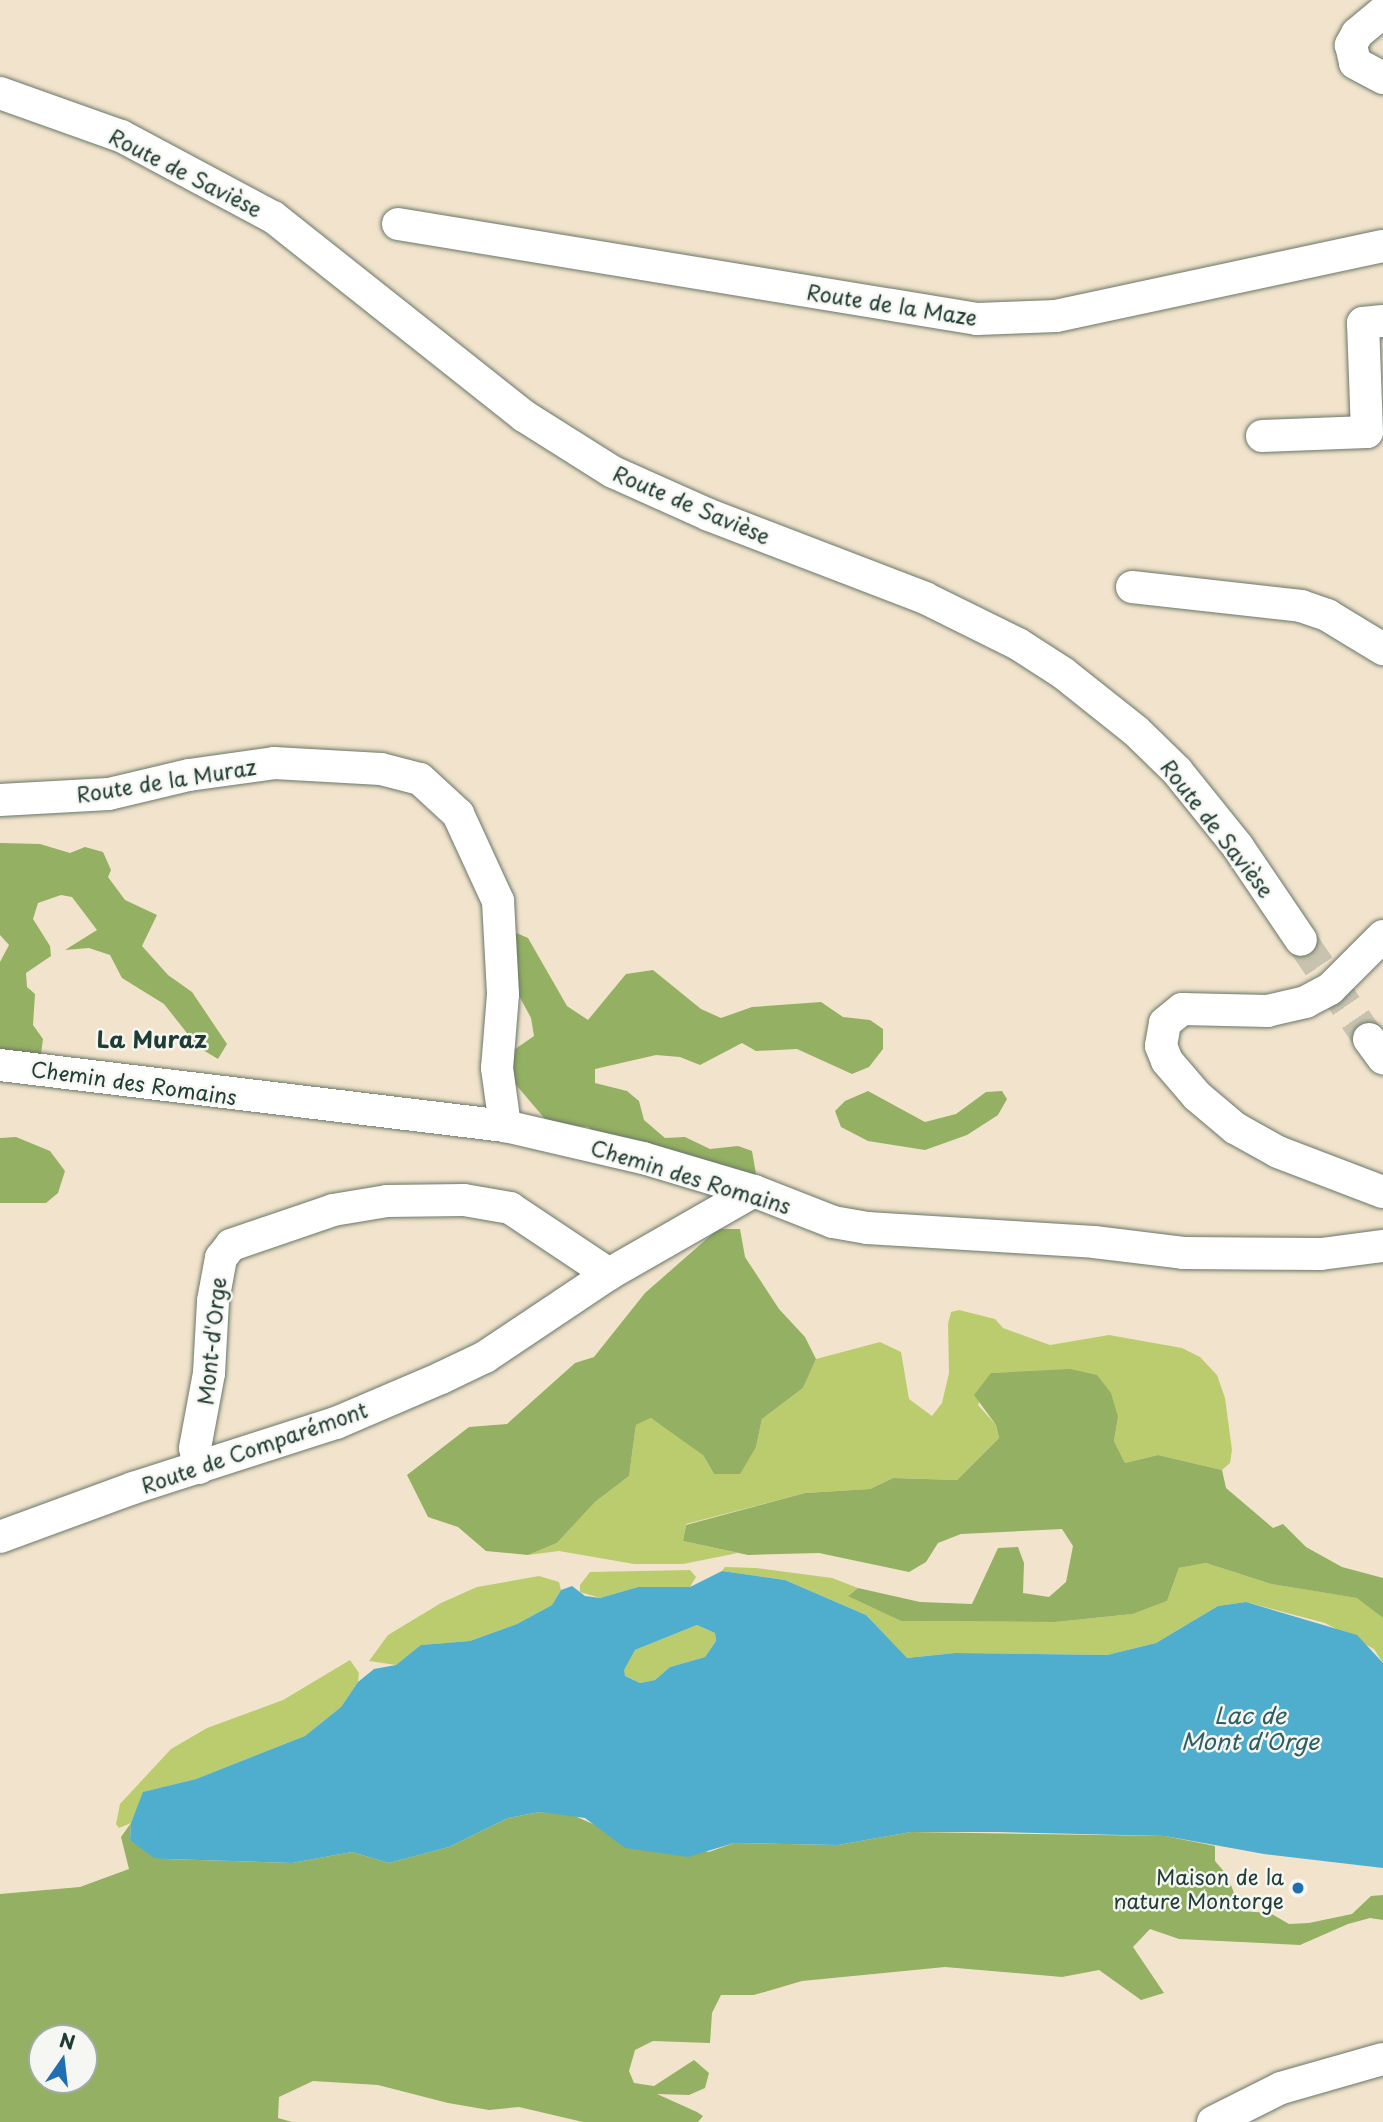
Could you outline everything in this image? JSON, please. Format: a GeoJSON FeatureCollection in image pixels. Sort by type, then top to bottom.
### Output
{"type":"FeatureCollection","features":[{"type":"Feature","properties":{"kind":"street"},"geometry":{"type":"LineString","coordinates":[[1383,12],[1357,34],[1351,45],[1355,63],[1383,78]]}},
{"type":"Feature","properties":{"kind":"street","name":"Route de Savièse"},"geometry":{"type":"LineString","coordinates":[[0,93],[121,136],[264,212],[524,416],[613,472],[709,515],[925,598],[1018,644],[1063,673],[1136,731],[1177,771],[1238,847],[1301,940]]}},
{"type":"Feature","properties":{"kind":"street","name":"Route de la Maze"},"geometry":{"type":"LineString","coordinates":[[398,224],[976,319],[1056,316],[1383,246]]}},
{"type":"Feature","properties":{"kind":"street"},"geometry":{"type":"LineString","coordinates":[[1262,436],[1367,432],[1363,323],[1383,321]]}},
{"type":"Feature","properties":{"kind":"street"},"geometry":{"type":"LineString","coordinates":[[1132,587],[1301,606],[1327,615],[1383,649]]}},
{"type":"Feature","properties":{"kind":"street","name":"Route de la Muraz"},"geometry":{"type":"LineString","coordinates":[[0,800],[109,794],[189,775],[274,763],[381,769],[420,779],[458,814],[498,901],[503,994],[497,1068],[505,1126]]}},
{"type":"Feature","properties":{"kind":"street"},"geometry":{"type":"LineString","coordinates":[[1383,936],[1330,989],[1306,1002],[1268,1011],[1182,1009],[1166,1023],[1161,1045],[1167,1060],[1197,1097],[1235,1128],[1289,1156],[1383,1192]]}},
{"type":"Feature","properties":{"kind":"street","name":"Chemin des Romains"},"geometry":{"type":"LineString","coordinates":[[0,1065],[505,1126],[643,1158],[754,1191],[833,1222],[867,1228],[1094,1242],[1183,1253],[1321,1254],[1383,1246]]}},
{"type":"Feature","properties":{"kind":"street","name":"Route de Comparémont"},"geometry":{"type":"LineString","coordinates":[[0,1537],[336,1423],[463,1368],[609,1274],[754,1191]]}},
{"type":"Feature","properties":{"kind":"street","name":"Mont-d'Orge"},"geometry":{"type":"LineString","coordinates":[[199,1468],[195,1448],[209,1373],[213,1301],[221,1258],[231,1245],[333,1210],[387,1200],[464,1200],[510,1208],[609,1274]]}},
{"type":"Feature","properties":{"kind":"street"},"geometry":{"type":"LineString","coordinates":[[1213,2122],[1281,2088],[1383,2059]]}},
{"type":"Feature","properties":{"kind":"green space"},"geometry":{"type":"Polygon","coordinates":[[[0,843],[40,844],[70,853],[85,847],[103,852],[111,870],[108,877],[125,900],[157,915],[142,946],[168,975],[192,992],[227,1044],[218,1059],[198,1047],[164,1004],[122,978],[110,955],[89,948],[65,950],[97,930],[72,897],[61,895],[38,903],[33,919],[50,946],[51,956],[26,973],[27,987],[35,994],[33,1025],[43,1039],[41,1054],[0,1060],[0,962],[9,945],[0,935],[0,843]]]}},
{"type":"Feature","properties":{"kind":"green space"},"geometry":{"type":"Polygon","coordinates":[[[514,932],[528,938],[567,1006],[588,1020],[626,974],[653,970],[701,1009],[721,1018],[752,1007],[821,1002],[843,1017],[870,1020],[883,1029],[883,1049],[869,1067],[852,1074],[797,1049],[756,1051],[742,1043],[700,1065],[680,1057],[656,1055],[595,1069],[595,1083],[627,1091],[639,1101],[644,1120],[665,1138],[685,1137],[710,1149],[738,1146],[752,1151],[756,1174],[741,1177],[597,1135],[588,1127],[558,1125],[546,1120],[505,1072],[505,1056],[534,1036],[531,1018],[500,960],[514,932]]]}},
{"type":"Feature","properties":{"kind":"green space"},"geometry":{"type":"Polygon","coordinates":[[[868,1091],[925,1122],[956,1114],[986,1092],[1002,1091],[1007,1099],[998,1115],[967,1135],[925,1150],[868,1141],[841,1127],[835,1111],[845,1101],[868,1091]]]}},
{"type":"Feature","properties":{"kind":"green space"},"geometry":{"type":"Polygon","coordinates":[[[16,1137],[50,1151],[65,1171],[58,1193],[46,1203],[0,1203],[0,1138],[16,1137]]]}},
{"type":"Feature","properties":{"kind":"green space"},"geometry":{"type":"Polygon","coordinates":[[[718,1229],[740,1229],[745,1257],[779,1309],[805,1337],[816,1359],[803,1388],[762,1419],[756,1447],[740,1474],[714,1474],[703,1455],[651,1418],[636,1425],[629,1476],[595,1502],[557,1543],[528,1555],[486,1551],[458,1527],[428,1517],[407,1475],[469,1427],[507,1424],[575,1363],[594,1357],[645,1293],[718,1229]]]}},
{"type":"Feature","properties":{"kind":"green space"},"geometry":{"type":"Polygon","coordinates":[[[959,1310],[995,1319],[1003,1328],[1050,1345],[1109,1335],[1182,1348],[1200,1357],[1217,1375],[1225,1398],[1232,1450],[1230,1463],[1222,1470],[1158,1455],[1125,1463],[1114,1441],[1118,1417],[1028,1372],[991,1373],[978,1405],[996,1425],[999,1438],[957,1480],[893,1478],[870,1489],[805,1493],[686,1524],[683,1541],[738,1553],[683,1564],[634,1564],[559,1551],[528,1555],[557,1543],[595,1502],[629,1476],[636,1425],[651,1418],[680,1434],[703,1455],[714,1474],[756,1447],[762,1419],[803,1388],[816,1359],[880,1342],[901,1352],[909,1399],[932,1416],[942,1403],[949,1373],[948,1324],[951,1312],[959,1310]]]}},
{"type":"Feature","properties":{"kind":"green space"},"geometry":{"type":"Polygon","coordinates":[[[1070,1369],[1097,1375],[1111,1393],[1118,1417],[1114,1441],[1125,1463],[1158,1455],[1222,1470],[1226,1488],[1273,1528],[1283,1524],[1306,1547],[1342,1567],[1383,1578],[1383,1618],[1357,1598],[1271,1584],[1206,1563],[1179,1568],[1167,1601],[1133,1614],[1055,1622],[901,1621],[848,1596],[858,1588],[920,1602],[972,1604],[998,1548],[1018,1547],[1024,1563],[1023,1593],[1049,1597],[1066,1582],[1073,1546],[1062,1529],[961,1534],[938,1543],[926,1562],[909,1572],[819,1553],[748,1555],[683,1541],[686,1525],[805,1493],[870,1489],[893,1478],[957,1480],[999,1438],[996,1425],[974,1395],[991,1373],[1070,1369]]]}},
{"type":"Feature","properties":{"kind":"green space"},"geometry":{"type":"Polygon","coordinates":[[[1206,1563],[1271,1584],[1358,1598],[1383,1618],[1383,1663],[1374,1649],[1325,1623],[1246,1602],[1218,1606],[1156,1643],[1107,1655],[955,1653],[906,1658],[866,1615],[785,1580],[722,1571],[725,1567],[756,1568],[832,1578],[858,1588],[849,1595],[901,1621],[1055,1622],[1133,1614],[1167,1601],[1179,1568],[1206,1563]]]}},
{"type":"Feature","properties":{"kind":"green space"},"geometry":{"type":"Polygon","coordinates":[[[690,1570],[696,1577],[690,1587],[638,1587],[600,1598],[580,1592],[580,1585],[590,1572],[690,1570]]]}},
{"type":"Feature","properties":{"kind":"green space"},"geometry":{"type":"Polygon","coordinates":[[[539,1576],[559,1582],[561,1590],[552,1605],[517,1624],[470,1641],[422,1645],[396,1665],[369,1661],[388,1635],[441,1603],[477,1587],[539,1576]]]}},
{"type":"Feature","properties":{"kind":"green space"},"geometry":{"type":"Polygon","coordinates":[[[697,1625],[715,1633],[716,1641],[705,1657],[670,1667],[655,1680],[640,1683],[625,1676],[623,1670],[635,1650],[697,1625]]]}},
{"type":"Feature","properties":{"kind":"green space"},"geometry":{"type":"Polygon","coordinates":[[[350,1660],[359,1673],[358,1682],[341,1707],[305,1736],[196,1779],[144,1792],[131,1823],[119,1828],[116,1824],[120,1804],[171,1749],[207,1728],[283,1700],[350,1660]]]}},
{"type":"Feature","properties":{"kind":"green space"},"geometry":{"type":"Polygon","coordinates":[[[540,1812],[570,1814],[593,1824],[709,1852],[734,1843],[838,1845],[911,1832],[1165,1836],[1215,1846],[1215,1861],[1227,1875],[1241,1911],[1270,1913],[1289,1924],[1309,1923],[1352,1914],[1371,1896],[1383,1895],[1383,1920],[1370,1918],[1348,1924],[1300,1945],[1179,1939],[1150,1929],[1133,1947],[1164,1993],[1141,2000],[1099,1970],[1062,1977],[945,1967],[802,1981],[754,1995],[721,1995],[712,2013],[710,2043],[653,2041],[635,2050],[629,2071],[634,2083],[654,2086],[694,2060],[709,2073],[705,2088],[689,2095],[657,2094],[703,2116],[698,2122],[583,2122],[519,2107],[489,2110],[448,2103],[378,2085],[313,2081],[279,2097],[278,2118],[292,2122],[0,2122],[0,1894],[80,1887],[129,1869],[121,1837],[131,1823],[130,1840],[166,1859],[292,1863],[352,1852],[389,1863],[449,1847],[508,1818],[540,1812]]]}},
{"type":"Feature","properties":{"kind":"water","name":"Lac de Mont d'Orge"},"geometry":{"type":"Polygon","coordinates":[[[722,1571],[785,1580],[866,1615],[907,1658],[955,1653],[1107,1655],[1156,1643],[1218,1606],[1246,1602],[1357,1635],[1383,1663],[1383,1868],[1264,1854],[1165,1836],[998,1832],[911,1832],[838,1845],[734,1843],[688,1857],[625,1848],[585,1818],[540,1812],[508,1818],[449,1847],[389,1863],[352,1852],[292,1863],[154,1858],[130,1840],[131,1823],[143,1792],[196,1779],[305,1736],[341,1707],[358,1682],[374,1669],[396,1665],[421,1645],[470,1641],[517,1624],[552,1605],[561,1590],[572,1586],[585,1596],[600,1598],[638,1587],[690,1587],[722,1571]],[[697,1625],[635,1650],[624,1670],[625,1676],[640,1683],[655,1680],[670,1667],[705,1657],[716,1641],[715,1633],[697,1625]]]}},
{"type":"Feature","properties":{"kind":"tunnel"},"geometry":{"type":"LineString","coordinates":[[1301,940],[1369,1039]]}},
{"type":"Feature","properties":{"kind":"place","name":"Maison de la nature Montorge"},"geometry":{"type":"Point","coordinates":[1298,1888]}},
{"type":"Feature","properties":{"kind":"district","name":"La Muraz"},"geometry":{"type":"Point","coordinates":[152,1039]}}]}
